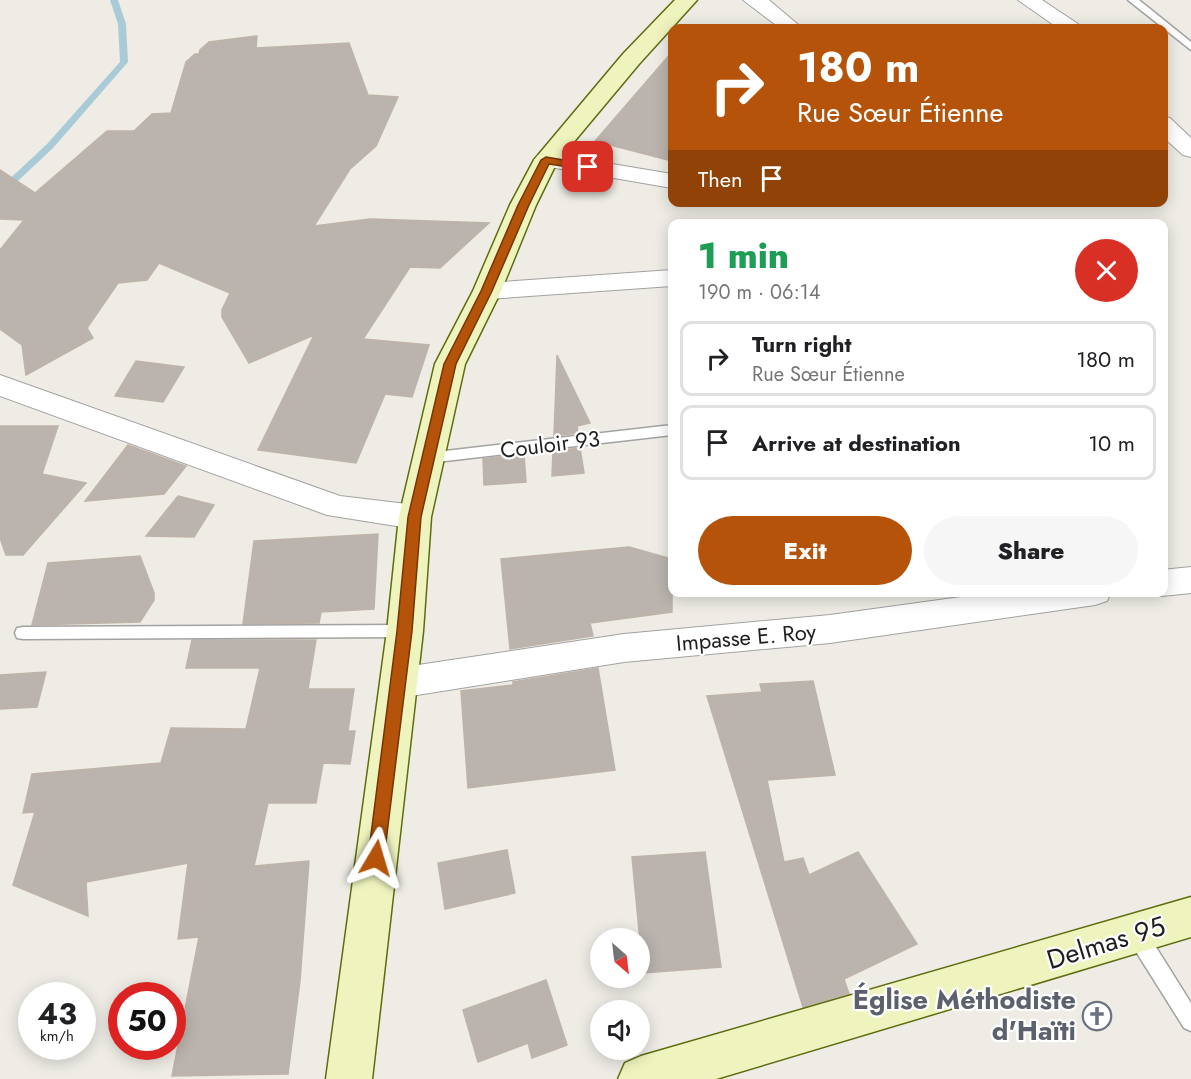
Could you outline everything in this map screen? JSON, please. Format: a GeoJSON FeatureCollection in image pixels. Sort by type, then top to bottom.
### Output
{"type":"FeatureCollection","features":[{"type":"Feature","properties":{"kind":"main road"},"geometry":{"type":"LineString","coordinates":[[349,1079],[405,631],[415,517],[450,364],[487,291],[523,205],[546,160],[624,67],[687,0]]}},
{"type":"Feature","properties":{"kind":"main road","name":"Delmas 95"},"geometry":{"type":"LineString","coordinates":[[667,1075],[1191,917]]}},
{"type":"Feature","properties":{"kind":"street"},"geometry":{"type":"LineString","coordinates":[[753,0],[787,24]]}},
{"type":"Feature","properties":{"kind":"street"},"geometry":{"type":"LineString","coordinates":[[1028,0],[1065,24]]}},
{"type":"Feature","properties":{"kind":"street"},"geometry":{"type":"LineString","coordinates":[[1168,129],[1191,150]]}},
{"type":"Feature","properties":{"kind":"street"},"geometry":{"type":"LineString","coordinates":[[546,160],[668,180]]}},
{"type":"Feature","properties":{"kind":"street"},"geometry":{"type":"LineString","coordinates":[[487,291],[668,278]]}},
{"type":"Feature","properties":{"kind":"street"},"geometry":{"type":"LineString","coordinates":[[0,385],[338,507],[415,517]]}},
{"type":"Feature","properties":{"kind":"street"},"geometry":{"type":"LineString","coordinates":[[1168,582],[1191,580]]}},
{"type":"Feature","properties":{"kind":"street","name":"Impasse E. Roy"},"geometry":{"type":"LineString","coordinates":[[398,683],[624,648],[830,628],[1058,597]]}},
{"type":"Feature","properties":{"kind":"lane"},"geometry":{"type":"LineString","coordinates":[[1133,0],[1163,24]]}},
{"type":"Feature","properties":{"kind":"lane"},"geometry":{"type":"LineString","coordinates":[[1168,28],[1191,47]]}},
{"type":"Feature","properties":{"kind":"lane","name":"Couloir 93"},"geometry":{"type":"LineString","coordinates":[[428,458],[668,430]]}},
{"type":"Feature","properties":{"kind":"lane"},"geometry":{"type":"LineString","coordinates":[[23,633],[405,631]]}},
{"type":"Feature","properties":{"kind":"lane"},"geometry":{"type":"LineString","coordinates":[[1137,934],[1191,1021]]}},
{"type":"Feature","properties":{"kind":"building"},"geometry":{"type":"Polygon","coordinates":[[[257,36],[256,48],[349,43],[368,95],[398,97],[376,146],[350,169],[314,226],[370,219],[489,223],[440,268],[410,267],[363,339],[429,345],[412,397],[385,394],[356,463],[258,450],[314,335],[249,363],[222,317],[222,310],[230,293],[159,263],[147,280],[118,283],[87,328],[93,338],[26,375],[22,345],[0,329],[0,250],[24,220],[0,219],[0,170],[35,193],[107,131],[134,131],[152,114],[171,113],[186,62],[195,54],[199,54],[209,42],[257,36]]]}},
{"type":"Feature","properties":{"kind":"building"},"geometry":{"type":"Polygon","coordinates":[[[668,57],[668,160],[595,141],[668,57]]]}},
{"type":"Feature","properties":{"kind":"building"},"geometry":{"type":"Polygon","coordinates":[[[557,355],[590,423],[577,426],[578,433],[554,436],[557,355]]]}},
{"type":"Feature","properties":{"kind":"building"},"geometry":{"type":"Polygon","coordinates":[[[136,361],[184,367],[163,402],[115,396],[136,361]]]}},
{"type":"Feature","properties":{"kind":"building"},"geometry":{"type":"Polygon","coordinates":[[[0,426],[58,426],[42,474],[86,483],[23,555],[6,555],[0,538],[0,426]]]}},
{"type":"Feature","properties":{"kind":"building"},"geometry":{"type":"Polygon","coordinates":[[[128,445],[186,466],[164,494],[85,501],[128,445]]]}},
{"type":"Feature","properties":{"kind":"building"},"geometry":{"type":"Polygon","coordinates":[[[580,448],[584,473],[552,476],[553,451],[580,448]]]}},
{"type":"Feature","properties":{"kind":"building"},"geometry":{"type":"Polygon","coordinates":[[[524,454],[526,482],[484,485],[483,459],[524,454]]]}},
{"type":"Feature","properties":{"kind":"building"},"geometry":{"type":"Polygon","coordinates":[[[178,496],[214,505],[194,537],[146,536],[178,496]]]}},
{"type":"Feature","properties":{"kind":"building"},"geometry":{"type":"Polygon","coordinates":[[[378,534],[374,609],[321,612],[319,623],[243,624],[254,541],[378,534]]]}},
{"type":"Feature","properties":{"kind":"building"},"geometry":{"type":"Polygon","coordinates":[[[629,547],[668,558],[668,597],[672,597],[672,612],[590,623],[593,636],[510,649],[501,559],[629,547]]]}},
{"type":"Feature","properties":{"kind":"building"},"geometry":{"type":"Polygon","coordinates":[[[140,556],[154,593],[154,600],[140,622],[32,625],[48,563],[140,556]]]}},
{"type":"Feature","properties":{"kind":"building"},"geometry":{"type":"Polygon","coordinates":[[[192,640],[316,640],[308,689],[354,689],[348,731],[355,731],[350,764],[323,763],[316,803],[268,803],[254,866],[309,861],[300,981],[288,1074],[172,1076],[175,1060],[186,1060],[186,1004],[199,937],[178,939],[188,863],[86,882],[88,916],[13,885],[35,812],[23,813],[32,774],[161,763],[171,728],[246,729],[260,668],[186,668],[192,640]]]}},
{"type":"Feature","properties":{"kind":"building"},"geometry":{"type":"Polygon","coordinates":[[[598,668],[615,770],[468,788],[461,691],[513,685],[513,682],[598,668]]]}},
{"type":"Feature","properties":{"kind":"building"},"geometry":{"type":"Polygon","coordinates":[[[46,672],[37,707],[0,709],[0,675],[46,672]]]}},
{"type":"Feature","properties":{"kind":"building"},"geometry":{"type":"Polygon","coordinates":[[[813,681],[835,775],[767,780],[784,862],[803,858],[809,875],[858,852],[917,944],[844,979],[849,994],[803,1007],[707,696],[762,692],[760,684],[813,681]]]}},
{"type":"Feature","properties":{"kind":"building"},"geometry":{"type":"Polygon","coordinates":[[[507,850],[515,893],[445,909],[438,863],[507,850]]]}},
{"type":"Feature","properties":{"kind":"building"},"geometry":{"type":"Polygon","coordinates":[[[705,852],[721,967],[650,972],[650,928],[639,928],[632,857],[705,852]]]}},
{"type":"Feature","properties":{"kind":"building"},"geometry":{"type":"Polygon","coordinates":[[[546,980],[567,1045],[532,1058],[528,1043],[478,1062],[463,1010],[546,980]]]}},
{"type":"Feature","properties":{"kind":"waterway"},"geometry":{"type":"LineString","coordinates":[[0,193],[50,146],[124,62],[122,24],[114,0]]}},
{"type":"Feature","properties":{"kind":"place","name":"Église Méthodiste d'Haïti"},"geometry":{"type":"Point","coordinates":[1097,1016]}},
{"type":"Feature","properties":{"kind":"route"},"geometry":{"type":"LineString","coordinates":[[376,858],[405,631],[415,517],[450,364],[487,291],[523,205],[546,160],[588,167]]}}]}
